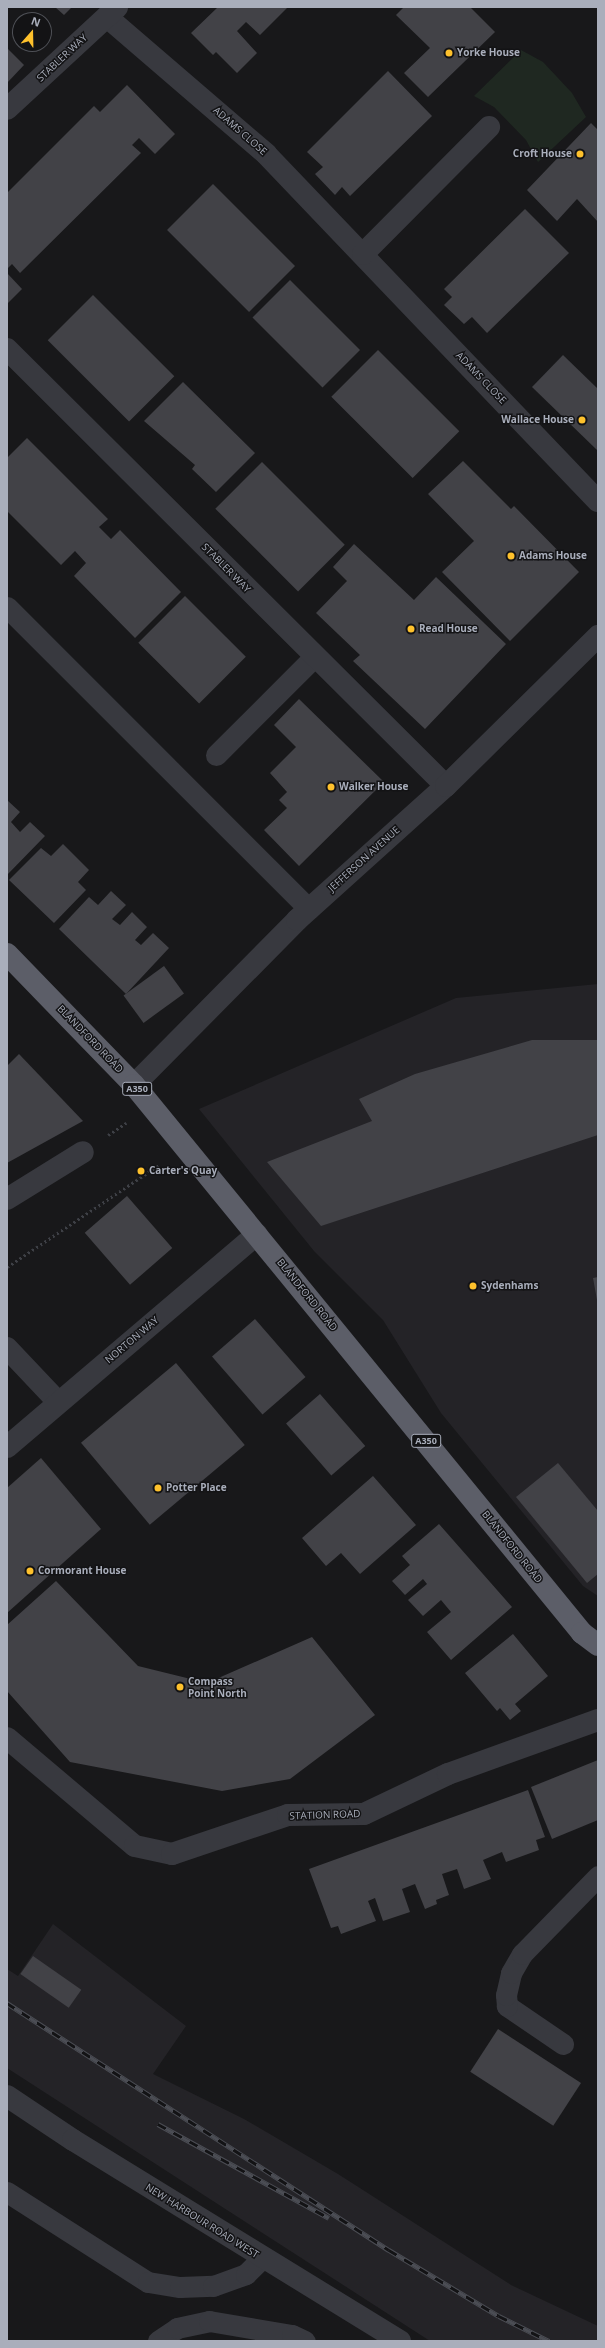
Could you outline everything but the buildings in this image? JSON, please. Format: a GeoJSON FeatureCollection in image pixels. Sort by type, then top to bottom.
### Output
{"type":"FeatureCollection","features":[{"type":"Feature","properties":{"kind":"highway","name":"BLANDFORD ROAD"},"geometry":{"type":"LineString","coordinates":[[7,954],[134,1085],[582,1633],[598,1645]]}},
{"type":"Feature","properties":{"kind":"street","name":"STABLER WAY"},"geometry":{"type":"LineString","coordinates":[[7,109],[112,12]]}},
{"type":"Feature","properties":{"kind":"street","name":"ADAMS CLOSE"},"geometry":{"type":"LineString","coordinates":[[112,12],[266,154],[598,501]]}},
{"type":"Feature","properties":{"kind":"street"},"geometry":{"type":"LineString","coordinates":[[363,254],[489,127]]}},
{"type":"Feature","properties":{"kind":"street","name":"STABLER WAY"},"geometry":{"type":"LineString","coordinates":[[7,349],[446,786]]}},
{"type":"Feature","properties":{"kind":"street","name":"JEFFERSON AVENUE"},"geometry":{"type":"LineString","coordinates":[[134,1085],[309,909],[446,786],[598,636]]}},
{"type":"Feature","properties":{"kind":"street"},"geometry":{"type":"LineString","coordinates":[[7,1199],[83,1152]]}},
{"type":"Feature","properties":{"kind":"street","name":"NORTON WAY"},"geometry":{"type":"LineString","coordinates":[[7,1447],[257,1234]]}},
{"type":"Feature","properties":{"kind":"street"},"geometry":{"type":"LineString","coordinates":[[7,1348],[58,1402]]}},
{"type":"Feature","properties":{"kind":"street","name":"STATION ROAD"},"geometry":{"type":"LineString","coordinates":[[7,1738],[135,1846],[172,1854],[288,1815],[364,1814],[448,1774],[598,1720]]}},
{"type":"Feature","properties":{"kind":"street","name":"NEW HARBOUR ROAD WEST"},"geometry":{"type":"LineString","coordinates":[[7,2096],[262,2258],[400,2341]]}},
{"type":"Feature","properties":{"kind":"lane"},"geometry":{"type":"LineString","coordinates":[[7,607],[309,909]]}},
{"type":"Feature","properties":{"kind":"lane"},"geometry":{"type":"LineString","coordinates":[[216,755],[315,656]]}},
{"type":"Feature","properties":{"kind":"lane"},"geometry":{"type":"LineString","coordinates":[[563,2044],[507,2006],[506,1995],[511,1973],[522,1954],[598,1876]]}},
{"type":"Feature","properties":{"kind":"lane"},"geometry":{"type":"LineString","coordinates":[[7,2192],[148,2282],[180,2287],[213,2286],[246,2274],[262,2258]]}},
{"type":"Feature","properties":{"kind":"lane"},"geometry":{"type":"LineString","coordinates":[[158,2341],[177,2328],[209,2321],[292,2335],[305,2341]]}},
{"type":"Feature","properties":{"kind":"path"},"geometry":{"type":"LineString","coordinates":[[83,1152],[151,1106]]}},
{"type":"Feature","properties":{"kind":"path"},"geometry":{"type":"LineString","coordinates":[[7,1267],[185,1147]]}},
{"type":"Feature","properties":{"kind":"shaded area"},"geometry":{"type":"Polygon","coordinates":[[[521,50],[543,62],[572,93],[586,117],[538,162],[526,140],[494,107],[474,96],[521,50]]]}},
{"type":"Feature","properties":{"kind":"shaded area","name":"Sydenhams"},"geometry":{"type":"Polygon","coordinates":[[[598,984],[598,1596],[583,1586],[441,1413],[383,1320],[314,1251],[199,1109],[456,998],[598,984]]]}},
{"type":"Feature","properties":{"kind":"shaded area"},"geometry":{"type":"Polygon","coordinates":[[[53,1924],[186,2026],[153,2074],[244,2119],[338,2174],[511,2285],[598,2326],[598,2341],[430,2341],[7,2068],[7,1969],[18,1976],[53,1924]]]}},
{"type":"Feature","properties":{"kind":"railway"},"geometry":{"type":"LineString","coordinates":[[7,2003],[389,2250],[499,2316],[549,2341]]}},
{"type":"Feature","properties":{"kind":"railway"},"geometry":{"type":"LineString","coordinates":[[158,2124],[329,2218]]}},
{"type":"Feature","properties":{"kind":"place","name":"Yorke House"},"geometry":{"type":"Point","coordinates":[449,53]}},
{"type":"Feature","properties":{"kind":"place","name":"Croft House"},"geometry":{"type":"Point","coordinates":[580,154]}},
{"type":"Feature","properties":{"kind":"place","name":"Wallace House"},"geometry":{"type":"Point","coordinates":[582,420]}},
{"type":"Feature","properties":{"kind":"place","name":"Adams House"},"geometry":{"type":"Point","coordinates":[511,556]}},
{"type":"Feature","properties":{"kind":"place","name":"Read House"},"geometry":{"type":"Point","coordinates":[411,629]}},
{"type":"Feature","properties":{"kind":"place","name":"Walker House"},"geometry":{"type":"Point","coordinates":[331,787]}},
{"type":"Feature","properties":{"kind":"place","name":"Carter's Quay"},"geometry":{"type":"Point","coordinates":[141,1171]}},
{"type":"Feature","properties":{"kind":"place","name":"Sydenhams"},"geometry":{"type":"Point","coordinates":[473,1286]}},
{"type":"Feature","properties":{"kind":"place","name":"Potter Place"},"geometry":{"type":"Point","coordinates":[158,1488]}},
{"type":"Feature","properties":{"kind":"place","name":"Cormorant House"},"geometry":{"type":"Point","coordinates":[30,1571]}},
{"type":"Feature","properties":{"kind":"place","name":"Compass Point North"},"geometry":{"type":"Point","coordinates":[180,1687]}}]}
